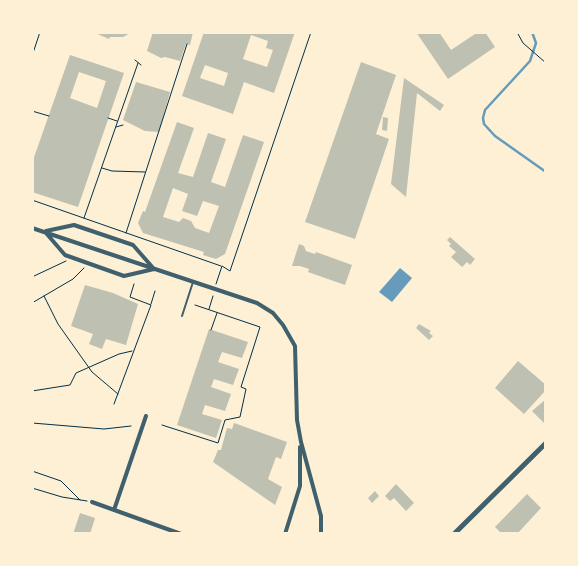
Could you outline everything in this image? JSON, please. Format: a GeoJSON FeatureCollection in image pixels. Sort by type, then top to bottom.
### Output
{"type":"FeatureCollection","features":[{"type":"Feature","properties":{"kind":"street"},"geometry":{"type":"LineString","coordinates":[[44,231],[74,225],[105,235],[133,245],[154,269]]}},
{"type":"Feature","properties":{"kind":"street"},"geometry":{"type":"LineString","coordinates":[[32,228],[257,303],[273,313],[291,338],[297,356],[297,420],[321,516],[321,534]]}},
{"type":"Feature","properties":{"kind":"street"},"geometry":{"type":"LineString","coordinates":[[44,231],[65,255],[124,276],[154,269]]}},
{"type":"Feature","properties":{"kind":"street"},"geometry":{"type":"LineString","coordinates":[[114,510],[146,416]]}},
{"type":"Feature","properties":{"kind":"street"},"geometry":{"type":"LineString","coordinates":[[285,534],[300,486],[301,442]]}},
{"type":"Feature","properties":{"kind":"street"},"geometry":{"type":"LineString","coordinates":[[454,534],[546,443]]}},
{"type":"Feature","properties":{"kind":"street"},"geometry":{"type":"LineString","coordinates":[[92,502],[181,534]]}},
{"type":"Feature","properties":{"kind":"lane"},"geometry":{"type":"LineString","coordinates":[[182,316],[193,282]]}},
{"type":"Feature","properties":{"kind":"path"},"geometry":{"type":"LineString","coordinates":[[32,56],[40,32]]}},
{"type":"Feature","properties":{"kind":"path"},"geometry":{"type":"LineString","coordinates":[[32,200],[230,270],[311,32]]}},
{"type":"Feature","properties":{"kind":"path"},"geometry":{"type":"LineString","coordinates":[[517,32],[523,43],[546,63]]}},
{"type":"Feature","properties":{"kind":"path"},"geometry":{"type":"LineString","coordinates":[[126,233],[187,44]]}},
{"type":"Feature","properties":{"kind":"path"},"geometry":{"type":"LineString","coordinates":[[135,60],[141,65]]}},
{"type":"Feature","properties":{"kind":"path"},"geometry":{"type":"LineString","coordinates":[[84,219],[138,63]]}},
{"type":"Feature","properties":{"kind":"path"},"geometry":{"type":"LineString","coordinates":[[32,111],[48,116]]}},
{"type":"Feature","properties":{"kind":"path"},"geometry":{"type":"LineString","coordinates":[[108,118],[117,122]]}},
{"type":"Feature","properties":{"kind":"path"},"geometry":{"type":"LineString","coordinates":[[116,127],[123,125]]}},
{"type":"Feature","properties":{"kind":"path"},"geometry":{"type":"LineString","coordinates":[[102,167],[112,171],[147,172]]}},
{"type":"Feature","properties":{"kind":"path"},"geometry":{"type":"LineString","coordinates":[[32,278],[66,261]]}},
{"type":"Feature","properties":{"kind":"path"},"geometry":{"type":"LineString","coordinates":[[216,284],[222,266]]}},
{"type":"Feature","properties":{"kind":"path"},"geometry":{"type":"LineString","coordinates":[[32,303],[73,279],[85,267]]}},
{"type":"Feature","properties":{"kind":"path"},"geometry":{"type":"LineString","coordinates":[[134,284],[130,297],[151,305]]}},
{"type":"Feature","properties":{"kind":"path"},"geometry":{"type":"LineString","coordinates":[[114,404],[155,292]]}},
{"type":"Feature","properties":{"kind":"path"},"geometry":{"type":"LineString","coordinates":[[208,309],[213,294]]}},
{"type":"Feature","properties":{"kind":"path"},"geometry":{"type":"LineString","coordinates":[[44,296],[58,324],[89,368],[118,394]]}},
{"type":"Feature","properties":{"kind":"path"},"geometry":{"type":"LineString","coordinates":[[162,425],[218,442],[226,420],[240,417],[246,389],[241,388],[260,327],[195,305]]}},
{"type":"Feature","properties":{"kind":"path"},"geometry":{"type":"LineString","coordinates":[[211,330],[217,312]]}},
{"type":"Feature","properties":{"kind":"path"},"geometry":{"type":"LineString","coordinates":[[32,391],[70,385],[76,373],[119,354],[134,351]]}},
{"type":"Feature","properties":{"kind":"path"},"geometry":{"type":"LineString","coordinates":[[32,424],[104,429],[131,426]]}},
{"type":"Feature","properties":{"kind":"path"},"geometry":{"type":"LineString","coordinates":[[178,430],[180,426]]}},
{"type":"Feature","properties":{"kind":"path"},"geometry":{"type":"LineString","coordinates":[[32,471],[61,481],[81,500]]}},
{"type":"Feature","properties":{"kind":"path"},"geometry":{"type":"LineString","coordinates":[[32,488],[38,492],[92,502]]}},
{"type":"Feature","properties":{"kind":"water"},"geometry":{"type":"Polygon","coordinates":[[[400,268],[412,278],[392,302],[379,292],[400,268]]]}},
{"type":"Feature","properties":{"kind":"building"},"geometry":{"type":"Polygon","coordinates":[[[93,32],[132,32],[123,37],[110,37],[109,39],[93,32]]]}},
{"type":"Feature","properties":{"kind":"building"},"geometry":{"type":"Polygon","coordinates":[[[153,32],[193,32],[190,45],[186,44],[180,61],[165,57],[161,58],[147,51],[153,32]]]}},
{"type":"Feature","properties":{"kind":"building"},"geometry":{"type":"Polygon","coordinates":[[[204,32],[295,32],[274,93],[244,82],[233,114],[182,96],[204,32]],[[251,35],[243,59],[267,67],[273,50],[266,48],[268,41],[251,35]],[[205,65],[200,78],[224,86],[228,73],[205,65]]]}},
{"type":"Feature","properties":{"kind":"building"},"geometry":{"type":"Polygon","coordinates":[[[416,32],[439,32],[451,50],[478,32],[485,32],[495,47],[448,79],[416,32]]]}},
{"type":"Feature","properties":{"kind":"building"},"geometry":{"type":"Polygon","coordinates":[[[70,55],[124,73],[78,207],[32,192],[32,163],[70,55]],[[79,72],[70,98],[97,108],[106,81],[79,72]]]}},
{"type":"Feature","properties":{"kind":"building"},"geometry":{"type":"Polygon","coordinates":[[[361,62],[396,75],[376,134],[389,139],[355,239],[305,222],[361,62]]]}},
{"type":"Feature","properties":{"kind":"building"},"geometry":{"type":"Polygon","coordinates":[[[404,78],[444,105],[440,111],[417,93],[406,197],[391,184],[404,78]]]}},
{"type":"Feature","properties":{"kind":"building"},"geometry":{"type":"Polygon","coordinates":[[[136,82],[170,92],[159,132],[145,131],[123,120],[136,82]]]}},
{"type":"Feature","properties":{"kind":"building"},"geometry":{"type":"Polygon","coordinates":[[[383,117],[388,118],[387,131],[382,130],[383,117]]]}},
{"type":"Feature","properties":{"kind":"building"},"geometry":{"type":"Polygon","coordinates":[[[177,122],[194,128],[178,173],[193,177],[208,133],[226,139],[211,182],[225,187],[243,135],[264,142],[225,254],[216,259],[203,255],[204,252],[143,233],[138,223],[143,211],[145,212],[177,122]],[[173,188],[163,217],[179,222],[183,218],[191,221],[195,228],[209,233],[219,206],[203,201],[197,216],[182,211],[188,194],[173,188]]]}},
{"type":"Feature","properties":{"kind":"building"},"geometry":{"type":"Polygon","coordinates":[[[450,237],[475,259],[470,265],[467,262],[462,267],[451,257],[456,252],[449,246],[451,244],[447,240],[450,237]]]}},
{"type":"Feature","properties":{"kind":"building"},"geometry":{"type":"Polygon","coordinates":[[[299,244],[304,246],[306,251],[315,254],[316,252],[352,265],[345,285],[308,272],[309,269],[292,266],[299,244]]]}},
{"type":"Feature","properties":{"kind":"building"},"geometry":{"type":"Polygon","coordinates":[[[85,285],[113,293],[138,304],[126,345],[106,339],[102,349],[89,344],[93,334],[71,326],[85,285]]]}},
{"type":"Feature","properties":{"kind":"building"},"geometry":{"type":"Polygon","coordinates":[[[419,324],[431,331],[429,333],[433,336],[429,340],[416,328],[419,324]]]}},
{"type":"Feature","properties":{"kind":"building"},"geometry":{"type":"Polygon","coordinates":[[[209,329],[248,342],[242,358],[222,352],[218,362],[239,369],[233,385],[214,379],[211,387],[231,394],[225,411],[205,405],[202,414],[222,420],[216,438],[177,425],[209,329]]]}},
{"type":"Feature","properties":{"kind":"building"},"geometry":{"type":"Polygon","coordinates":[[[518,361],[546,385],[546,390],[524,414],[495,388],[518,361]]]}},
{"type":"Feature","properties":{"kind":"building"},"geometry":{"type":"Polygon","coordinates":[[[546,399],[546,425],[532,411],[546,399]]]}},
{"type":"Feature","properties":{"kind":"building"},"geometry":{"type":"Polygon","coordinates":[[[234,423],[287,442],[281,459],[276,457],[268,479],[282,487],[275,505],[213,462],[218,450],[221,450],[227,428],[232,429],[234,423]]]}},
{"type":"Feature","properties":{"kind":"building"},"geometry":{"type":"Polygon","coordinates":[[[396,484],[414,503],[406,511],[394,498],[390,501],[385,496],[396,484]]]}},
{"type":"Feature","properties":{"kind":"building"},"geometry":{"type":"Polygon","coordinates":[[[375,491],[379,496],[372,503],[368,498],[375,491]]]}},
{"type":"Feature","properties":{"kind":"building"},"geometry":{"type":"Polygon","coordinates":[[[527,494],[541,508],[517,534],[502,534],[495,527],[527,494]]]}},
{"type":"Feature","properties":{"kind":"building"},"geometry":{"type":"Polygon","coordinates":[[[80,513],[95,518],[90,534],[73,534],[80,513]]]}},
{"type":"Feature","properties":{"kind":"waterway"},"geometry":{"type":"LineString","coordinates":[[532,32],[536,43],[530,61],[485,110],[483,118],[484,124],[495,136],[546,172]]}}]}
